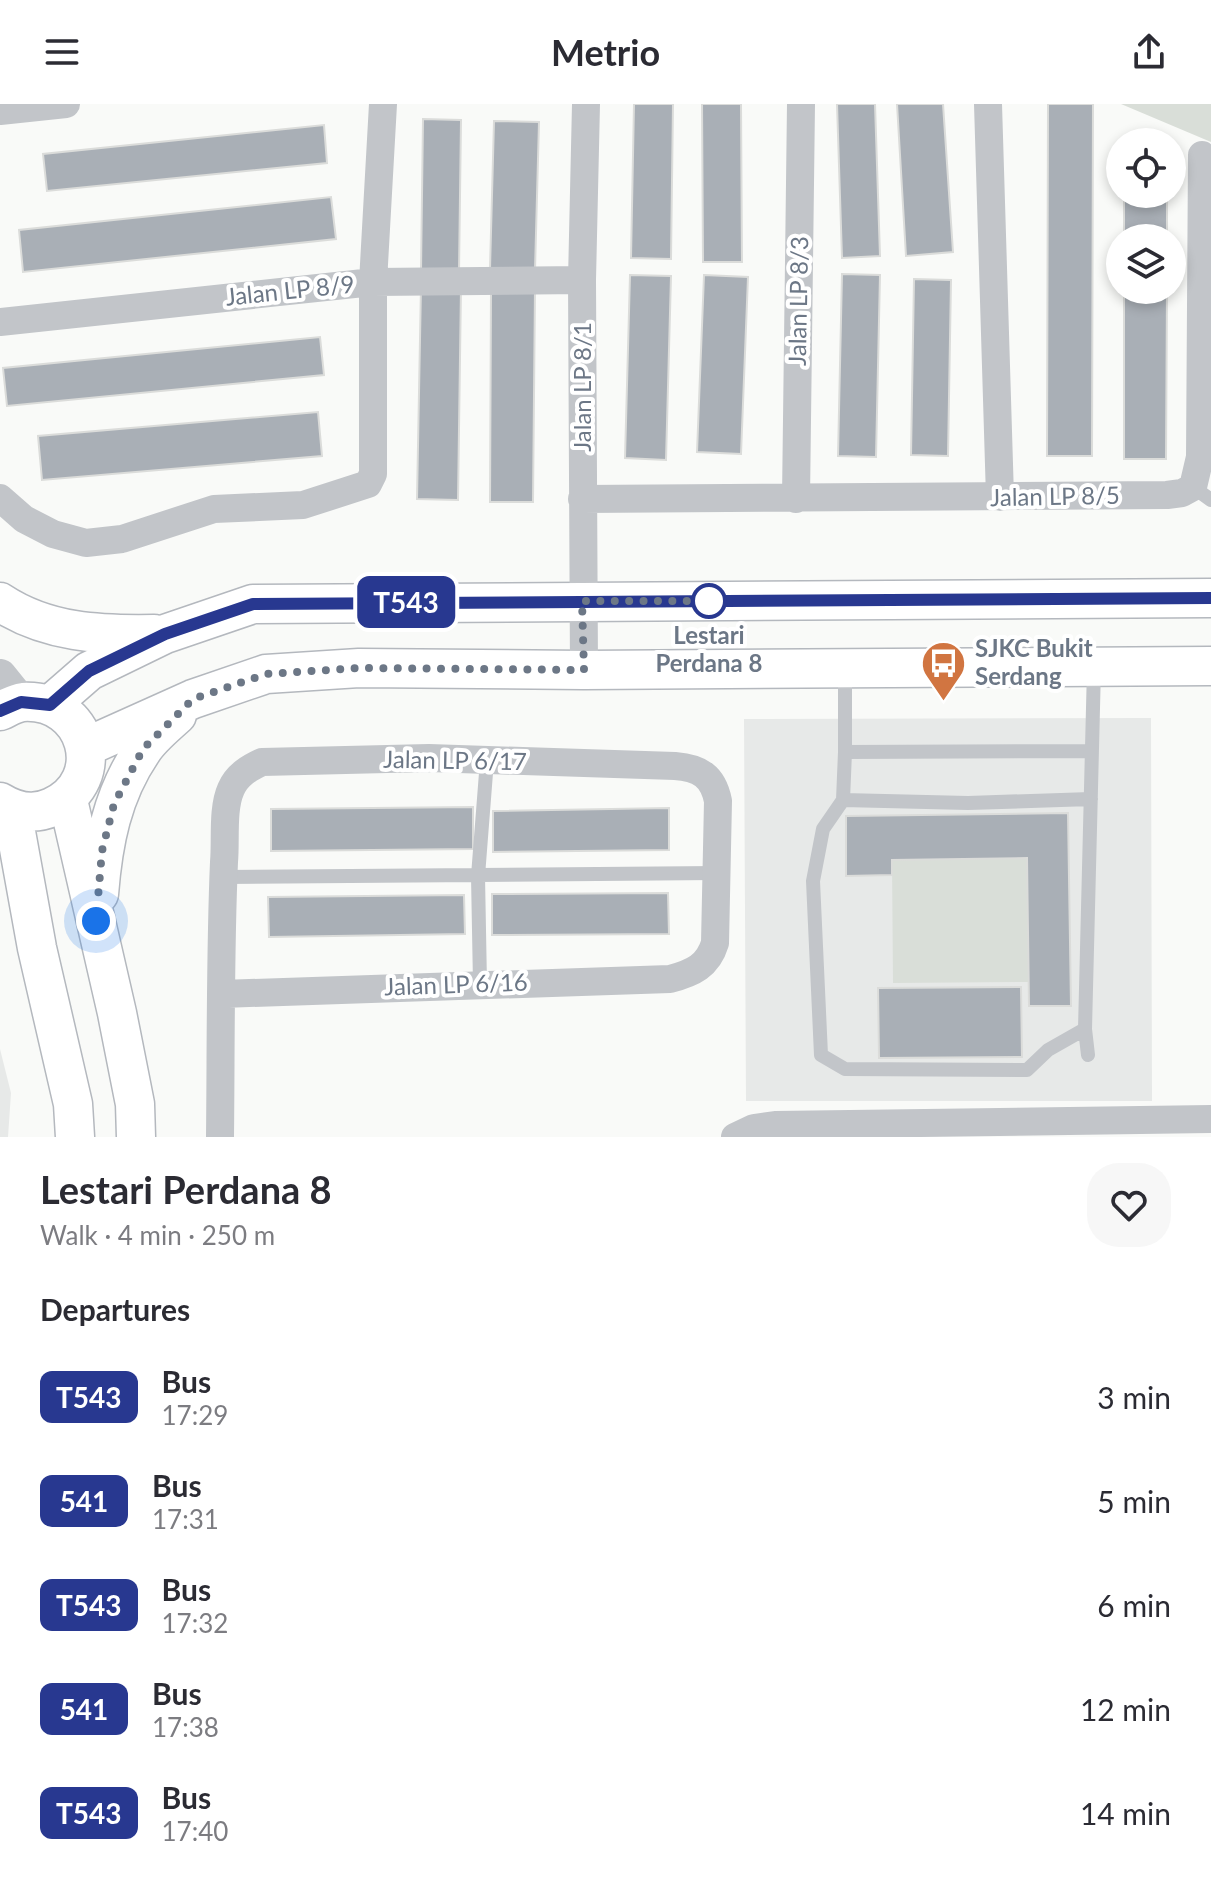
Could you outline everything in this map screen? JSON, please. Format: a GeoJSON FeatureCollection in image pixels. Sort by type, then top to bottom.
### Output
{"type":"FeatureCollection","features":[{"type":"Feature","properties":{"kind":"main road"},"geometry":{"type":"LineString","coordinates":[[18,698],[89,671],[165,634],[253,604],[1211,598]]}},
{"type":"Feature","properties":{"kind":"main road"},"geometry":{"type":"LineString","coordinates":[[0,602],[56,628],[109,635],[165,634]]}},
{"type":"Feature","properties":{"kind":"main road"},"geometry":{"type":"LineString","coordinates":[[86,747],[193,699],[266,674],[359,668],[584,670],[1211,666]]}},
{"type":"Feature","properties":{"kind":"main road"},"geometry":{"type":"LineString","coordinates":[[18,698],[74,721],[86,747],[84,776],[68,800],[42,812],[6,806],[73,1104],[75,1137]]}},
{"type":"Feature","properties":{"kind":"main road"},"geometry":{"type":"LineString","coordinates":[[96,921],[102,851],[114,804],[143,749],[193,699]]}},
{"type":"Feature","properties":{"kind":"main road"},"geometry":{"type":"LineString","coordinates":[[68,800],[135,1104],[136,1137]]}},
{"type":"Feature","properties":{"kind":"main road"},"geometry":{"type":"LineString","coordinates":[[0,893],[37,948]]}},
{"type":"Feature","properties":{"kind":"street"},"geometry":{"type":"LineString","coordinates":[[0,111],[66,104]]}},
{"type":"Feature","properties":{"kind":"street"},"geometry":{"type":"LineString","coordinates":[[0,498],[24,519],[53,534],[86,543],[122,539],[214,509],[303,505],[368,484],[373,474],[373,282],[383,104]]}},
{"type":"Feature","properties":{"kind":"street","name":"Jalan LP 8/1"},"geometry":{"type":"LineString","coordinates":[[584,670],[582,280],[586,104]]}},
{"type":"Feature","properties":{"kind":"street","name":"Jalan LP 8/3"},"geometry":{"type":"LineString","coordinates":[[796,499],[801,104]]}},
{"type":"Feature","properties":{"kind":"street"},"geometry":{"type":"LineString","coordinates":[[988,104],[1000,497]]}},
{"type":"Feature","properties":{"kind":"street","name":"Jalan LP 8/5"},"geometry":{"type":"LineString","coordinates":[[582,499],[1202,494],[1202,155]]}},
{"type":"Feature","properties":{"kind":"street","name":"Jalan LP 8/9"},"geometry":{"type":"LineString","coordinates":[[0,322],[373,282],[582,280]]}},
{"type":"Feature","properties":{"kind":"street","name":"Jalan LP 6/17"},"geometry":{"type":"LineString","coordinates":[[224,877],[227,802],[239,776],[249,768],[262,762],[429,758],[691,768],[703,773],[715,784],[718,801],[717,873]]}},
{"type":"Feature","properties":{"kind":"street","name":"Jalan LP 6/16"},"geometry":{"type":"LineString","coordinates":[[222,994],[670,979],[689,974],[711,956],[715,943],[717,873]]}},
{"type":"Feature","properties":{"kind":"street"},"geometry":{"type":"LineString","coordinates":[[220,1137],[224,877]]}},
{"type":"Feature","properties":{"kind":"street"},"geometry":{"type":"LineString","coordinates":[[735,1137],[754,1128],[775,1125],[1211,1119]]}},
{"type":"Feature","properties":{"kind":"lane"},"geometry":{"type":"LineString","coordinates":[[845,667],[843,800],[823,829],[813,881],[821,1055],[845,1069],[1027,1070],[1048,1050],[1085,1029]]}},
{"type":"Feature","properties":{"kind":"lane"},"geometry":{"type":"LineString","coordinates":[[1088,1055],[1085,1029],[1094,667]]}},
{"type":"Feature","properties":{"kind":"lane"},"geometry":{"type":"LineString","coordinates":[[845,752],[1092,751]]}},
{"type":"Feature","properties":{"kind":"lane"},"geometry":{"type":"LineString","coordinates":[[480,984],[478,876],[487,760]]}},
{"type":"Feature","properties":{"kind":"lane"},"geometry":{"type":"LineString","coordinates":[[843,800],[968,803],[1091,799]]}},
{"type":"Feature","properties":{"kind":"lane"},"geometry":{"type":"LineString","coordinates":[[224,877],[717,873]]}},
{"type":"Feature","properties":{"kind":"shaded area"},"geometry":{"type":"Polygon","coordinates":[[[1121,104],[1211,104],[1211,142],[1186,131],[1186,128],[1178,128],[1121,104]]]}},
{"type":"Feature","properties":{"kind":"shaded area"},"geometry":{"type":"Polygon","coordinates":[[[1151,718],[1152,1101],[746,1101],[744,719],[1151,718]]]}},
{"type":"Feature","properties":{"kind":"shaded area"},"geometry":{"type":"Polygon","coordinates":[[[1027,858],[1029,982],[893,983],[892,860],[1027,858]]]}},
{"type":"Feature","properties":{"kind":"shaded area"},"geometry":{"type":"Polygon","coordinates":[[[0,1049],[11,1093],[8,1137],[0,1137],[0,1049]]]}},
{"type":"Feature","properties":{"kind":"building"},"geometry":{"type":"Polygon","coordinates":[[[634,104],[673,104],[671,259],[631,258],[634,104]]]}},
{"type":"Feature","properties":{"kind":"building"},"geometry":{"type":"Polygon","coordinates":[[[702,104],[741,104],[742,262],[703,262],[702,104]]]}},
{"type":"Feature","properties":{"kind":"building"},"geometry":{"type":"Polygon","coordinates":[[[837,104],[875,104],[880,256],[842,258],[837,104]]]}},
{"type":"Feature","properties":{"kind":"building"},"geometry":{"type":"Polygon","coordinates":[[[897,104],[943,104],[953,252],[906,256],[897,104]]]}},
{"type":"Feature","properties":{"kind":"building"},"geometry":{"type":"Polygon","coordinates":[[[1048,104],[1093,104],[1092,456],[1047,456],[1048,104]]]}},
{"type":"Feature","properties":{"kind":"building"},"geometry":{"type":"Polygon","coordinates":[[[423,119],[461,120],[459,272],[421,271],[423,119]]]}},
{"type":"Feature","properties":{"kind":"building"},"geometry":{"type":"Polygon","coordinates":[[[494,121],[539,122],[535,270],[490,269],[494,121]]]}},
{"type":"Feature","properties":{"kind":"building"},"geometry":{"type":"Polygon","coordinates":[[[324,125],[327,163],[47,191],[43,154],[324,125]]]}},
{"type":"Feature","properties":{"kind":"building"},"geometry":{"type":"Polygon","coordinates":[[[331,197],[336,239],[23,272],[19,230],[331,197]]]}},
{"type":"Feature","properties":{"kind":"building"},"geometry":{"type":"Polygon","coordinates":[[[1124,208],[1167,208],[1167,224],[1124,224],[1124,208]]]}},
{"type":"Feature","properties":{"kind":"building"},"geometry":{"type":"Polygon","coordinates":[[[842,274],[880,275],[876,457],[838,456],[842,274]]]}},
{"type":"Feature","properties":{"kind":"building"},"geometry":{"type":"Polygon","coordinates":[[[630,275],[671,276],[666,460],[625,458],[630,275]]]}},
{"type":"Feature","properties":{"kind":"building"},"geometry":{"type":"Polygon","coordinates":[[[704,275],[748,277],[741,454],[697,452],[704,275]]]}},
{"type":"Feature","properties":{"kind":"building"},"geometry":{"type":"Polygon","coordinates":[[[914,279],[951,280],[948,456],[911,455],[914,279]]]}},
{"type":"Feature","properties":{"kind":"building"},"geometry":{"type":"Polygon","coordinates":[[[421,286],[461,287],[458,500],[417,499],[421,286]]]}},
{"type":"Feature","properties":{"kind":"building"},"geometry":{"type":"Polygon","coordinates":[[[491,289],[535,289],[533,502],[490,502],[491,289]]]}},
{"type":"Feature","properties":{"kind":"building"},"geometry":{"type":"Polygon","coordinates":[[[1124,304],[1167,304],[1166,459],[1124,459],[1124,304]]]}},
{"type":"Feature","properties":{"kind":"building"},"geometry":{"type":"Polygon","coordinates":[[[320,337],[324,375],[7,406],[3,368],[320,337]]]}},
{"type":"Feature","properties":{"kind":"building"},"geometry":{"type":"Polygon","coordinates":[[[318,412],[322,456],[42,480],[38,436],[318,412]]]}},
{"type":"Feature","properties":{"kind":"building"},"geometry":{"type":"Polygon","coordinates":[[[473,807],[473,849],[271,851],[271,809],[473,807]]]}},
{"type":"Feature","properties":{"kind":"building"},"geometry":{"type":"Polygon","coordinates":[[[669,808],[669,850],[493,852],[493,811],[669,808]]]}},
{"type":"Feature","properties":{"kind":"building"},"geometry":{"type":"Polygon","coordinates":[[[1068,813],[1071,1006],[1029,1006],[1027,858],[892,860],[892,875],[846,876],[846,816],[1068,813]]]}},
{"type":"Feature","properties":{"kind":"building"},"geometry":{"type":"Polygon","coordinates":[[[668,893],[669,934],[492,935],[492,894],[668,893]]]}},
{"type":"Feature","properties":{"kind":"building"},"geometry":{"type":"Polygon","coordinates":[[[464,895],[465,934],[269,937],[268,897],[464,895]]]}},
{"type":"Feature","properties":{"kind":"building"},"geometry":{"type":"Polygon","coordinates":[[[1021,987],[1022,1057],[879,1058],[878,988],[1021,987]]]}},
{"type":"Feature","properties":{"kind":"bus line","name":"T543"},"geometry":{"type":"LineString","coordinates":[[0,711],[21,702],[50,705],[89,671],[165,634],[253,604],[1211,598]]}},
{"type":"Feature","properties":{"kind":"place","name":"Lestari Perdana 8"},"geometry":{"type":"Point","coordinates":[709,601]}},
{"type":"Feature","properties":{"kind":"place","name":"SJKC Bukit Serdang"},"geometry":{"type":"Point","coordinates":[944,702]}},
{"type":"Feature","properties":{"kind":"route"},"geometry":{"type":"LineString","coordinates":[[96,921],[102,851],[114,804],[143,749],[193,699],[266,674],[359,668],[584,670],[582,601],[709,601]]}}]}
